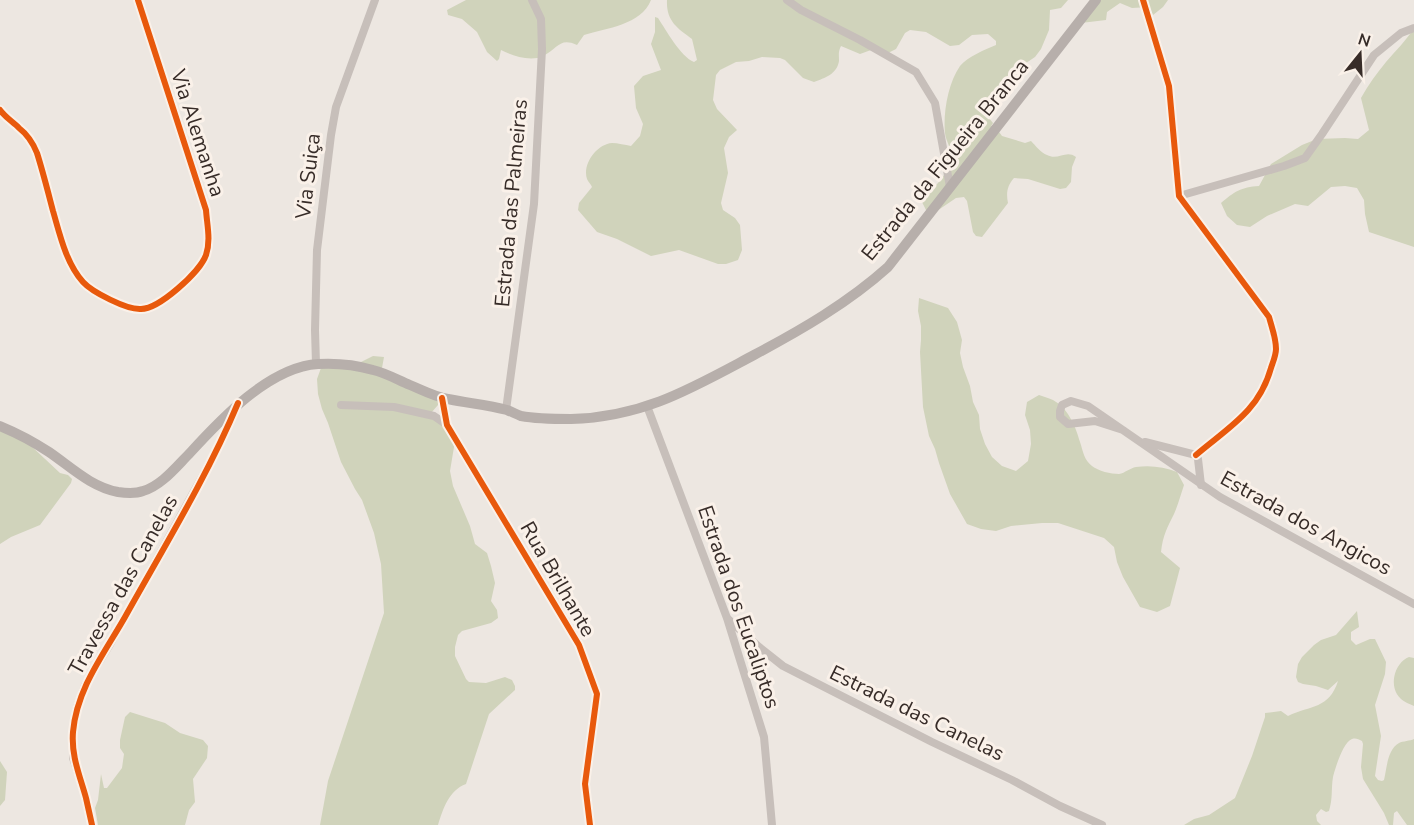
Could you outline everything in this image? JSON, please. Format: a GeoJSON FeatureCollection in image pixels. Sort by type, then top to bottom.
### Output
{"type":"FeatureCollection","features":[{"type":"Feature","properties":{"kind":"main road","name":"Estrada da Figueira Branca"},"geometry":{"type":"LineString","coordinates":[[0,426],[48,452],[99,486],[118,492],[136,493],[150,488],[166,477],[238,403],[278,377],[316,364],[346,365],[374,370],[442,398],[507,410],[521,416],[594,418],[647,406],[687,391],[784,339],[849,298],[888,267],[1096,0]]}},
{"type":"Feature","properties":{"kind":"street","name":"Via Alemanha"},"geometry":{"type":"LineString","coordinates":[[1,113],[20,128],[31,140],[38,153],[61,238],[72,265],[84,284],[125,306],[141,310],[163,301],[194,273],[205,258],[209,241],[206,210],[138,0]]}},
{"type":"Feature","properties":{"kind":"street","name":"Via Suiça"},"geometry":{"type":"LineString","coordinates":[[316,364],[317,250],[331,135],[336,107],[375,0]]}},
{"type":"Feature","properties":{"kind":"street","name":"Estrada das Palmeiras"},"geometry":{"type":"LineString","coordinates":[[507,410],[534,204],[542,49],[541,20],[532,0]]}},
{"type":"Feature","properties":{"kind":"street"},"geometry":{"type":"LineString","coordinates":[[787,0],[801,10],[916,72],[935,103],[950,187]]}},
{"type":"Feature","properties":{"kind":"street"},"geometry":{"type":"LineString","coordinates":[[1143,0],[1168,86],[1179,196],[1269,317],[1275,336],[1276,352],[1266,384],[1256,402],[1246,414],[1196,455]]}},
{"type":"Feature","properties":{"kind":"street"},"geometry":{"type":"LineString","coordinates":[[1179,196],[1305,158],[1374,55],[1401,33],[1414,28]]}},
{"type":"Feature","properties":{"kind":"street","name":"Rua Brilhante"},"geometry":{"type":"LineString","coordinates":[[442,398],[447,425],[579,645],[597,694],[585,784],[590,825]]}},
{"type":"Feature","properties":{"kind":"street","name":"Estrada dos Angicos"},"geometry":{"type":"LineString","coordinates":[[1123,430],[1095,421],[1068,424],[1060,417],[1062,405],[1071,401],[1088,406],[1230,503],[1414,604]]}},
{"type":"Feature","properties":{"kind":"street","name":"Travessa das Canelas"},"geometry":{"type":"LineString","coordinates":[[92,825],[73,758],[73,734],[77,707],[85,685],[109,646],[214,455],[238,403]]}},
{"type":"Feature","properties":{"kind":"street"},"geometry":{"type":"LineString","coordinates":[[342,405],[394,407],[434,416],[447,425]]}},
{"type":"Feature","properties":{"kind":"street","name":"Estrada dos Eucaliptos"},"geometry":{"type":"LineString","coordinates":[[647,406],[727,618],[764,737],[772,825]]}},
{"type":"Feature","properties":{"kind":"street"},"geometry":{"type":"LineString","coordinates":[[1137,440],[1196,455]]}},
{"type":"Feature","properties":{"kind":"street"},"geometry":{"type":"LineString","coordinates":[[1196,455],[1201,485]]}},
{"type":"Feature","properties":{"kind":"street","name":"Estrada das Canelas"},"geometry":{"type":"LineString","coordinates":[[727,618],[783,666],[1102,825]]}},
{"type":"Feature","properties":{"kind":"green space"},"geometry":{"type":"Polygon","coordinates":[[[466,0],[651,0],[640,15],[622,24],[584,35],[577,45],[562,43],[538,58],[516,56],[501,50],[497,61],[487,52],[477,32],[462,19],[448,15],[447,10],[466,0]]]}},
{"type":"Feature","properties":{"kind":"green space"},"geometry":{"type":"Polygon","coordinates":[[[667,0],[1068,0],[1061,8],[1050,10],[1049,30],[1041,49],[1035,57],[1011,73],[994,99],[988,117],[993,123],[991,126],[994,125],[1002,136],[1025,143],[1031,141],[1043,153],[1051,156],[1069,154],[1076,157],[1072,167],[1071,182],[1066,188],[1060,189],[1028,179],[1014,178],[1008,190],[1008,203],[982,237],[976,236],[973,232],[967,201],[964,197],[956,198],[931,215],[927,212],[921,200],[942,178],[951,159],[945,125],[947,98],[952,81],[963,63],[996,45],[996,41],[988,34],[972,35],[959,45],[950,46],[926,32],[910,30],[905,33],[896,49],[882,56],[871,50],[860,54],[841,46],[836,69],[826,77],[814,82],[803,78],[780,58],[762,57],[736,62],[720,70],[716,75],[713,100],[717,109],[737,130],[729,137],[724,148],[728,173],[721,203],[723,210],[735,218],[740,225],[742,250],[738,260],[718,264],[679,250],[651,256],[597,232],[578,210],[579,203],[592,187],[587,179],[587,167],[596,151],[606,144],[631,146],[640,136],[643,124],[636,108],[634,86],[643,76],[661,70],[651,44],[655,32],[655,17],[684,55],[694,62],[697,60],[692,39],[677,27],[668,13],[667,0]]]}},
{"type":"Feature","properties":{"kind":"green space"},"geometry":{"type":"Polygon","coordinates":[[[1091,0],[1168,0],[1153,15],[1149,7],[1132,8],[1120,3],[1107,12],[1106,20],[1081,23],[1091,0]]]}},
{"type":"Feature","properties":{"kind":"green space"},"geometry":{"type":"Polygon","coordinates":[[[1414,28],[1414,247],[1369,232],[1364,200],[1357,188],[1345,186],[1331,187],[1308,206],[1295,204],[1267,216],[1250,227],[1237,225],[1227,216],[1221,203],[1238,191],[1259,186],[1271,164],[1302,145],[1317,139],[1358,139],[1369,130],[1361,98],[1376,75],[1414,28]]]}},
{"type":"Feature","properties":{"kind":"green space"},"geometry":{"type":"Polygon","coordinates":[[[919,298],[948,308],[957,322],[962,340],[960,353],[963,367],[979,415],[980,429],[992,457],[1002,466],[1016,471],[1028,461],[1031,444],[1030,430],[1025,415],[1027,402],[1039,395],[1058,403],[1071,418],[1085,458],[1095,468],[1116,474],[1132,468],[1147,466],[1177,472],[1184,485],[1161,552],[1180,568],[1170,606],[1157,612],[1140,607],[1123,577],[1114,547],[1104,538],[1058,523],[1011,526],[996,531],[967,524],[950,494],[929,436],[923,407],[919,298]]]}},
{"type":"Feature","properties":{"kind":"green space"},"geometry":{"type":"Polygon","coordinates":[[[373,356],[384,357],[382,368],[438,401],[438,405],[431,413],[447,428],[453,439],[450,471],[453,486],[475,544],[487,553],[491,566],[495,583],[491,601],[497,610],[498,618],[491,623],[462,631],[458,635],[455,656],[469,682],[486,683],[505,677],[512,680],[515,686],[515,690],[489,714],[466,784],[451,795],[438,825],[320,825],[328,781],[384,613],[381,564],[374,533],[362,500],[341,462],[322,409],[317,379],[321,368],[357,364],[373,356]]]}},
{"type":"Feature","properties":{"kind":"green space"},"geometry":{"type":"Polygon","coordinates":[[[0,427],[29,444],[60,473],[72,479],[40,525],[0,544],[0,427]]]}},
{"type":"Feature","properties":{"kind":"green space"},"geometry":{"type":"Polygon","coordinates":[[[1357,611],[1359,627],[1351,632],[1351,640],[1356,645],[1375,639],[1386,662],[1385,674],[1375,705],[1381,736],[1375,776],[1378,780],[1384,780],[1392,750],[1399,743],[1414,739],[1414,825],[1407,825],[1397,811],[1394,813],[1393,825],[1389,825],[1363,779],[1362,741],[1352,739],[1343,750],[1333,777],[1329,811],[1321,809],[1316,815],[1321,825],[1184,825],[1194,819],[1209,815],[1235,798],[1252,756],[1265,713],[1281,711],[1288,716],[1318,705],[1330,697],[1338,681],[1328,690],[1298,682],[1296,677],[1298,664],[1314,645],[1336,635],[1357,611]]]}},
{"type":"Feature","properties":{"kind":"green space"},"geometry":{"type":"Polygon","coordinates":[[[1409,657],[1414,658],[1414,706],[1401,699],[1394,682],[1396,670],[1409,657]]]}},
{"type":"Feature","properties":{"kind":"green space"},"geometry":{"type":"Polygon","coordinates":[[[130,712],[165,723],[180,733],[203,740],[208,746],[207,758],[193,779],[195,802],[189,810],[185,825],[98,825],[95,808],[101,774],[104,788],[107,788],[122,768],[124,754],[120,748],[120,740],[125,717],[130,712]]]}},
{"type":"Feature","properties":{"kind":"green space"},"geometry":{"type":"Polygon","coordinates":[[[0,761],[7,772],[5,800],[0,806],[0,761]]]}},
{"type":"Feature","properties":{"kind":"cycle path"},"geometry":{"type":"LineString","coordinates":[[0,110],[25,133],[35,149],[64,248],[83,282],[110,300],[135,309],[149,307],[168,296],[188,280],[206,255],[208,238],[206,210],[138,0]]}},
{"type":"Feature","properties":{"kind":"cycle path"},"geometry":{"type":"LineString","coordinates":[[1143,0],[1169,86],[1179,196],[1269,317],[1276,345],[1266,383],[1259,396],[1231,427],[1196,455]]}},
{"type":"Feature","properties":{"kind":"cycle path"},"geometry":{"type":"LineString","coordinates":[[442,398],[447,425],[579,645],[597,694],[585,784],[590,825]]}},
{"type":"Feature","properties":{"kind":"cycle path"},"geometry":{"type":"LineString","coordinates":[[92,825],[73,749],[73,732],[80,701],[93,672],[199,485],[238,403]]}}]}
